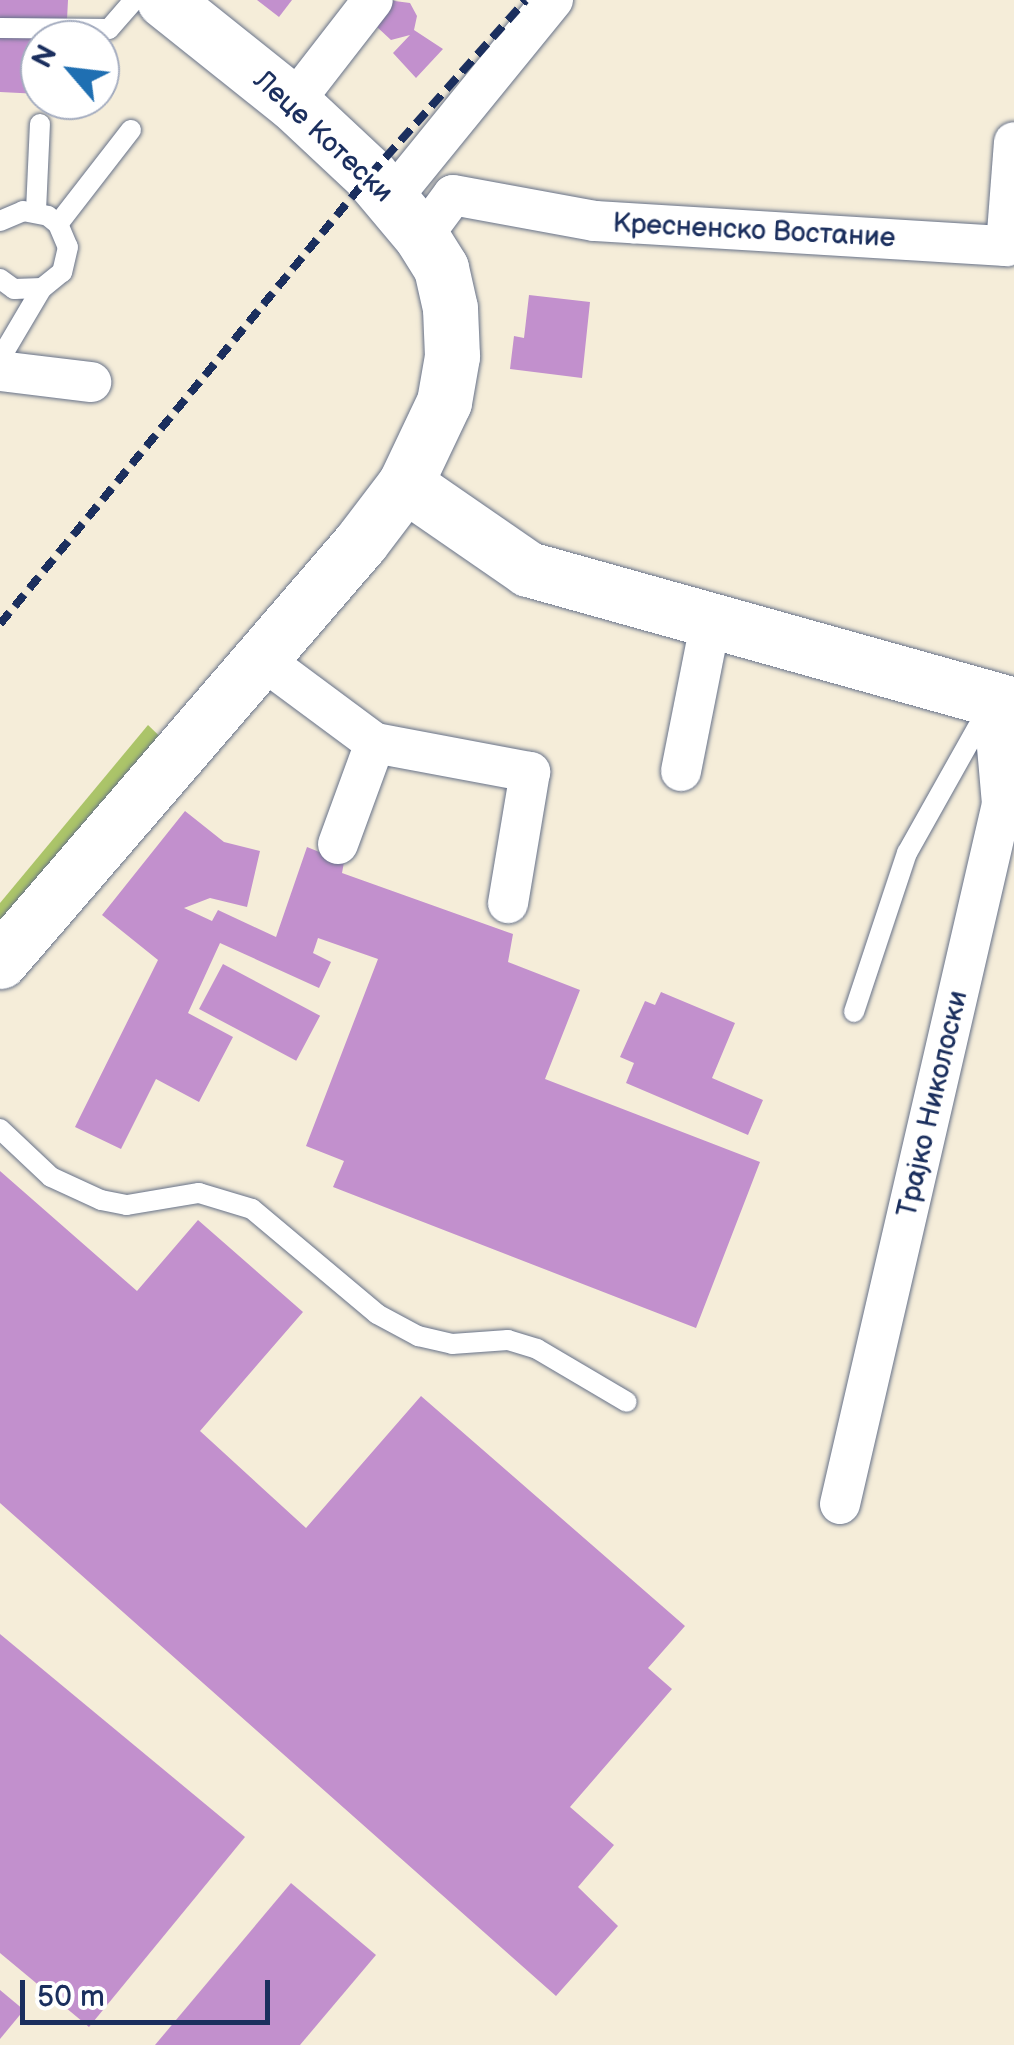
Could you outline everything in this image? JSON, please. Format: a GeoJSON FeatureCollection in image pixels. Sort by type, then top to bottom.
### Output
{"type":"FeatureCollection","features":[{"type":"Feature","properties":{"kind":"main road","name":"Леце Котески"},"geometry":{"type":"LineString","coordinates":[[0,961],[361,542],[405,484],[444,402],[452,356],[450,308],[441,268],[406,218],[292,102],[164,0]]}},
{"type":"Feature","properties":{"kind":"main road"},"geometry":{"type":"LineString","coordinates":[[405,484],[528,569],[1003,703]]}},
{"type":"Feature","properties":{"kind":"street"},"geometry":{"type":"LineString","coordinates":[[292,102],[372,0]]}},
{"type":"Feature","properties":{"kind":"street"},"geometry":{"type":"LineString","coordinates":[[406,218],[552,0]]}},
{"type":"Feature","properties":{"kind":"street","name":"Кресненско Востание"},"geometry":{"type":"LineString","coordinates":[[406,218],[453,195],[595,221],[1006,246],[1014,142]]}},
{"type":"Feature","properties":{"kind":"street"},"geometry":{"type":"LineString","coordinates":[[0,371],[91,382]]}},
{"type":"Feature","properties":{"kind":"street"},"geometry":{"type":"LineString","coordinates":[[681,771],[711,619]]}},
{"type":"Feature","properties":{"kind":"street"},"geometry":{"type":"LineString","coordinates":[[260,656],[375,744],[530,772],[508,903]]}},
{"type":"Feature","properties":{"kind":"street","name":"Трајко Николоски"},"geometry":{"type":"LineString","coordinates":[[840,1504],[1002,804],[1003,703]]}},
{"type":"Feature","properties":{"kind":"street"},"geometry":{"type":"LineString","coordinates":[[338,844],[375,744]]}},
{"type":"Feature","properties":{"kind":"lane"},"geometry":{"type":"LineString","coordinates":[[0,28],[109,29],[134,0]]}},
{"type":"Feature","properties":{"kind":"lane"},"geometry":{"type":"LineString","coordinates":[[36,211],[40,124]]}},
{"type":"Feature","properties":{"kind":"lane"},"geometry":{"type":"LineString","coordinates":[[58,224],[130,130]]}},
{"type":"Feature","properties":{"kind":"lane"},"geometry":{"type":"LineString","coordinates":[[0,221],[11,214],[36,211],[58,224],[68,247],[67,260],[54,282],[28,291],[1,283]]}},
{"type":"Feature","properties":{"kind":"lane"},"geometry":{"type":"LineString","coordinates":[[0,359],[42,288]]}},
{"type":"Feature","properties":{"kind":"lane"},"geometry":{"type":"LineString","coordinates":[[854,1012],[907,852],[1003,703]]}},
{"type":"Feature","properties":{"kind":"lane"},"geometry":{"type":"LineString","coordinates":[[0,1129],[51,1178],[101,1200],[127,1205],[199,1193],[252,1208],[377,1314],[418,1336],[452,1344],[508,1340],[538,1348],[627,1402]]}},
{"type":"Feature","properties":{"kind":"green space"},"geometry":{"type":"Polygon","coordinates":[[[148,725],[177,753],[0,961],[0,903],[148,725]]]}},
{"type":"Feature","properties":{"kind":"building"},"geometry":{"type":"Polygon","coordinates":[[[0,0],[68,0],[67,20],[20,20],[20,93],[0,92],[0,0]]]}},
{"type":"Feature","properties":{"kind":"building"},"geometry":{"type":"Polygon","coordinates":[[[257,0],[292,0],[279,17],[257,0]]]}},
{"type":"Feature","properties":{"kind":"building"},"geometry":{"type":"Polygon","coordinates":[[[387,0],[410,3],[417,16],[414,30],[443,49],[416,78],[393,53],[410,35],[391,40],[377,27],[387,0]]]}},
{"type":"Feature","properties":{"kind":"building"},"geometry":{"type":"Polygon","coordinates":[[[529,295],[590,302],[582,378],[510,369],[514,336],[524,338],[529,295]]]}},
{"type":"Feature","properties":{"kind":"building"},"geometry":{"type":"Polygon","coordinates":[[[185,811],[224,842],[260,851],[247,907],[210,898],[184,908],[212,921],[218,910],[276,937],[307,847],[344,862],[342,873],[513,934],[508,962],[580,990],[545,1079],[760,1162],[696,1328],[333,1187],[344,1161],[306,1146],[378,959],[318,938],[313,953],[331,962],[319,988],[220,943],[188,1013],[233,1037],[199,1102],[156,1079],[121,1149],[75,1127],[158,960],[102,915],[185,811]]]}},
{"type":"Feature","properties":{"kind":"building"},"geometry":{"type":"Polygon","coordinates":[[[223,964],[320,1016],[296,1061],[199,1009],[223,964]]]}},
{"type":"Feature","properties":{"kind":"building"},"geometry":{"type":"Polygon","coordinates":[[[661,992],[735,1023],[712,1078],[763,1100],[748,1135],[626,1083],[634,1063],[620,1057],[645,1001],[655,1005],[661,992]]]}},
{"type":"Feature","properties":{"kind":"building"},"geometry":{"type":"Polygon","coordinates":[[[0,1171],[137,1291],[198,1220],[303,1312],[200,1431],[306,1528],[421,1396],[685,1626],[648,1668],[672,1689],[570,1807],[614,1845],[578,1887],[618,1926],[556,1996],[0,1503],[0,1171]]]}},
{"type":"Feature","properties":{"kind":"building"},"geometry":{"type":"Polygon","coordinates":[[[0,1634],[245,1837],[89,2027],[0,1953],[0,1634]]]}},
{"type":"Feature","properties":{"kind":"building"},"geometry":{"type":"Polygon","coordinates":[[[291,1883],[376,1955],[300,2045],[155,2045],[291,1883]]]}},
{"type":"Feature","properties":{"kind":"building"},"geometry":{"type":"Polygon","coordinates":[[[0,1990],[24,2010],[0,2039],[0,1990]]]}},
{"type":"Feature","properties":{"kind":"railway"},"geometry":{"type":"LineString","coordinates":[[0,624],[370,175],[526,0]]}}]}
